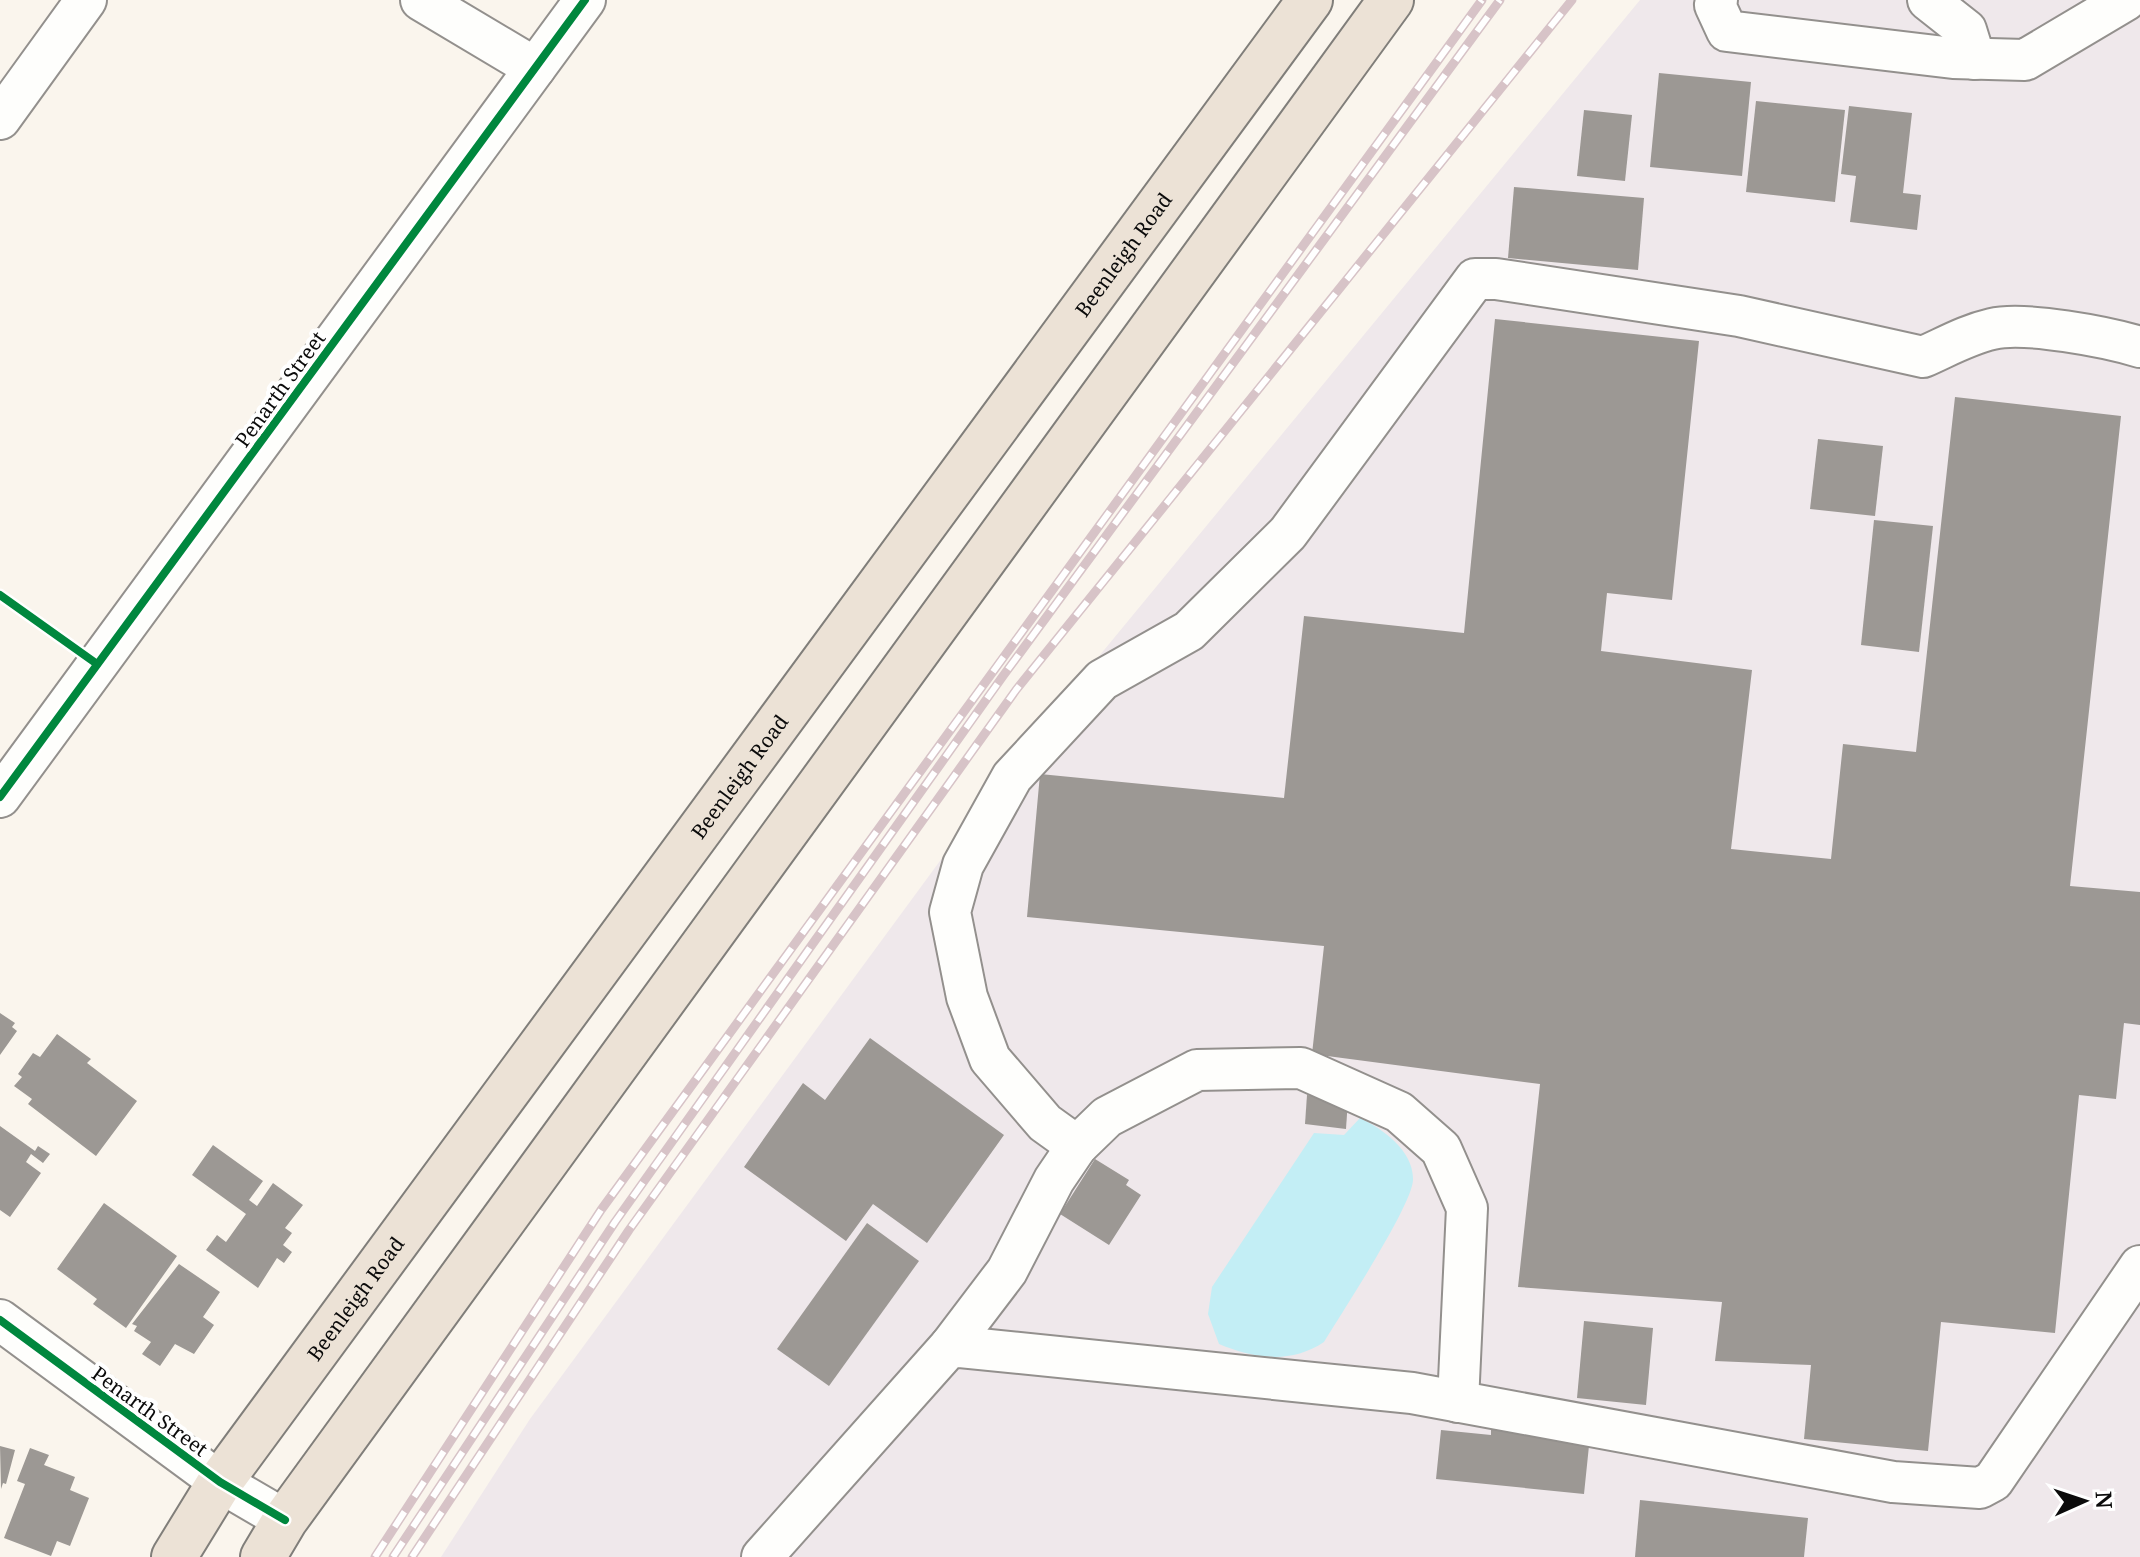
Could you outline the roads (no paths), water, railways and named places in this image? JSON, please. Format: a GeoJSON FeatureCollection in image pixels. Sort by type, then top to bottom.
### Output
{"type":"FeatureCollection","features":[{"type":"Feature","properties":{"kind":"main road","name":"Beenleigh Road"},"geometry":{"type":"LineString","coordinates":[[174,1557],[220,1482],[1310,0]]}},
{"type":"Feature","properties":{"kind":"main road"},"geometry":{"type":"LineString","coordinates":[[263,1557],[285,1520],[588,1098],[1391,0]]}},
{"type":"Feature","properties":{"kind":"street"},"geometry":{"type":"LineString","coordinates":[[0,119],[86,0]]}},
{"type":"Feature","properties":{"kind":"street"},"geometry":{"type":"LineString","coordinates":[[421,0],[535,68]]}},
{"type":"Feature","properties":{"kind":"street","name":"Penarth Street"},"geometry":{"type":"LineString","coordinates":[[0,797],[585,0]]}},
{"type":"Feature","properties":{"kind":"street"},"geometry":{"type":"LineString","coordinates":[[1717,0],[1715,5],[1727,31],[1975,59],[2025,60],[2106,5]]}},
{"type":"Feature","properties":{"kind":"street"},"geometry":{"type":"LineString","coordinates":[[1928,0],[1966,30],[1975,59]]}},
{"type":"Feature","properties":{"kind":"street"},"geometry":{"type":"LineString","coordinates":[[1077,1146],[1045,1123],[990,1059],[967,997],[950,912],[963,865],[1012,777],[1102,680],[1189,631],[1288,533],[1475,279],[1496,279],[1739,316],[1923,357],[1956,339],[1996,327],[2057,331],[2140,347]]}},
{"type":"Feature","properties":{"kind":"street"},"geometry":{"type":"LineString","coordinates":[[762,1557],[950,1346],[1007,1271],[1054,1180],[1077,1146],[1107,1117],[1197,1070],[1301,1068],[1399,1112],[1441,1149],[1467,1208],[1458,1402]]}},
{"type":"Feature","properties":{"kind":"street"},"geometry":{"type":"LineString","coordinates":[[950,1346],[1412,1393],[1893,1482],[1980,1488],[1993,1481],[2140,1266]]}},
{"type":"Feature","properties":{"kind":"street","name":"Penarth Street"},"geometry":{"type":"LineString","coordinates":[[0,1320],[220,1482],[285,1520]]}},
{"type":"Feature","properties":{"kind":"water"},"geometry":{"type":"Polygon","coordinates":[[[1360,1118],[1396,1142],[1408,1160],[1413,1180],[1401,1212],[1345,1309],[1324,1342],[1299,1354],[1259,1356],[1219,1344],[1208,1314],[1212,1287],[1314,1133],[1344,1135],[1360,1118]]]}},
{"type":"Feature","properties":{"kind":"railway"},"geometry":{"type":"LineString","coordinates":[[375,1557],[601,1210],[1482,0]]}},
{"type":"Feature","properties":{"kind":"railway"},"geometry":{"type":"LineString","coordinates":[[393,1557],[615,1222],[1003,676],[1500,0]]}},
{"type":"Feature","properties":{"kind":"railway"},"geometry":{"type":"LineString","coordinates":[[412,1557],[629,1230],[1016,690],[1572,0]]}}]}
